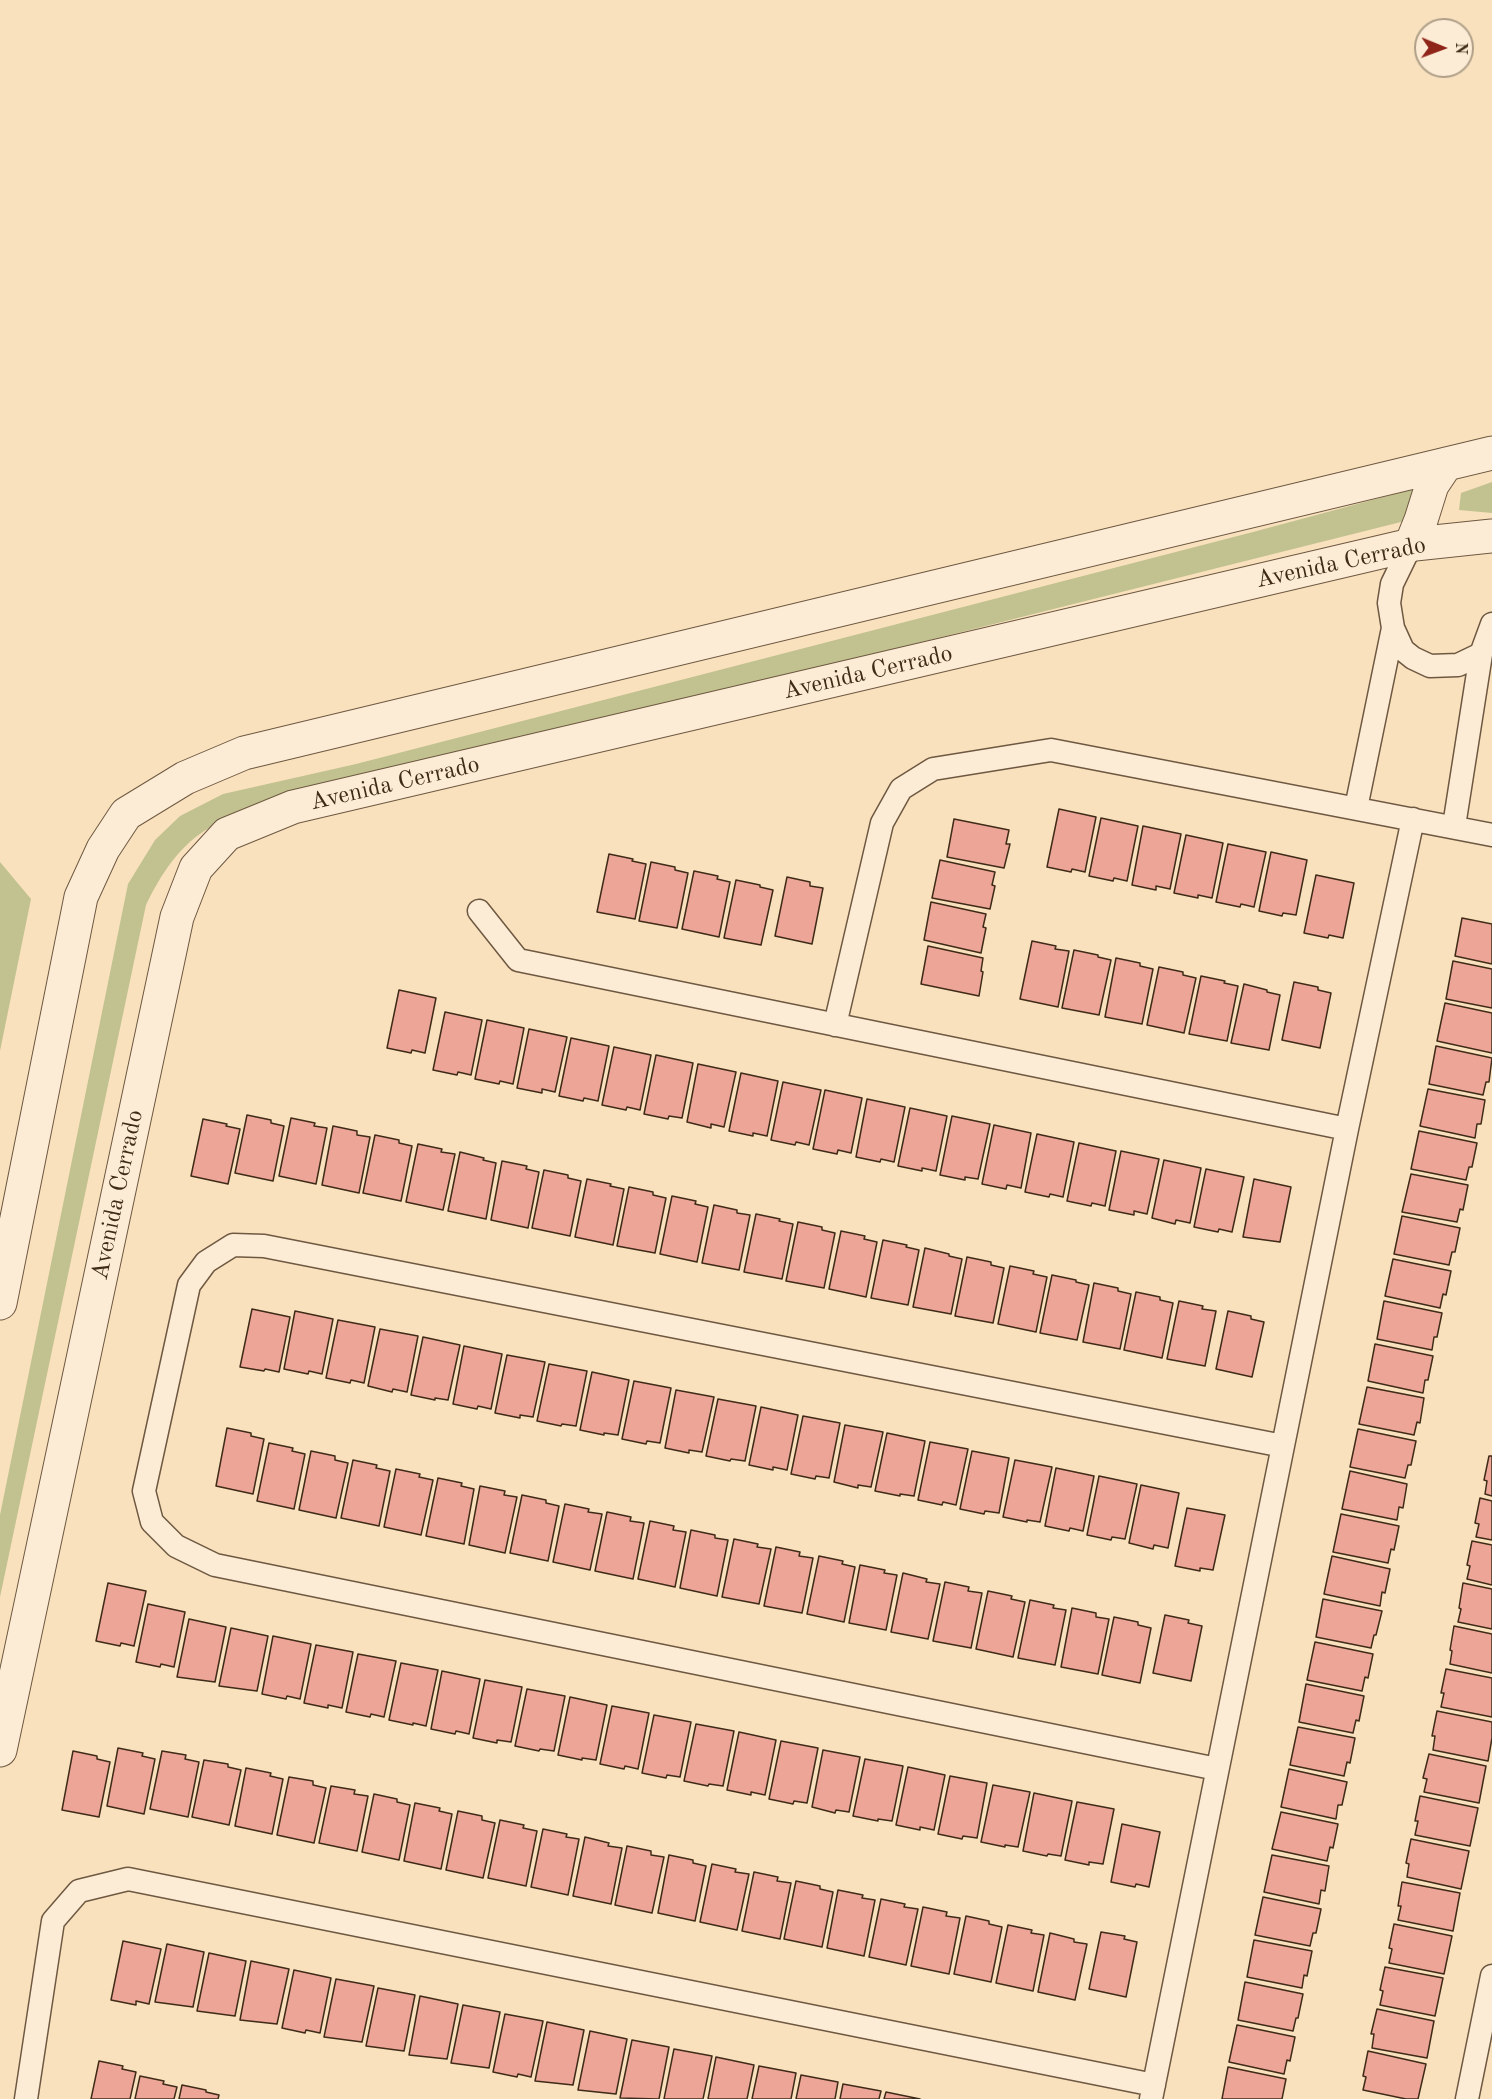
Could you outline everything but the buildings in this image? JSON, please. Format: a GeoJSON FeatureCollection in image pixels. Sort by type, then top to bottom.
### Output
{"type":"FeatureCollection","features":[{"type":"Feature","properties":{"kind":"street"},"geometry":{"type":"LineString","coordinates":[[0,1304],[81,897],[103,849],[126,814],[185,778],[244,753],[1492,453]]}},
{"type":"Feature","properties":{"kind":"street"},"geometry":{"type":"LineString","coordinates":[[1410,545],[1432,485],[1446,464]]}},
{"type":"Feature","properties":{"kind":"street","name":"Avenida Cerrado"},"geometry":{"type":"LineString","coordinates":[[0,1750],[177,917],[196,868],[228,834],[292,807],[1410,545],[1492,536]]}},
{"type":"Feature","properties":{"kind":"lane"},"geometry":{"type":"LineString","coordinates":[[1410,545],[1392,584],[1389,603],[1393,628],[1402,651],[1430,666],[1458,665],[1481,654]]}},
{"type":"Feature","properties":{"kind":"lane"},"geometry":{"type":"LineString","coordinates":[[1454,826],[1481,654],[1492,624]]}},
{"type":"Feature","properties":{"kind":"lane"},"geometry":{"type":"LineString","coordinates":[[1356,808],[1393,628]]}},
{"type":"Feature","properties":{"kind":"lane"},"geometry":{"type":"LineString","coordinates":[[836,1025],[882,823],[901,789],[933,769],[1051,750],[1492,835]]}},
{"type":"Feature","properties":{"kind":"lane"},"geometry":{"type":"LineString","coordinates":[[26,2099],[53,1921],[79,1890],[128,1879],[1152,2092],[1347,1129],[1413,819]]}},
{"type":"Feature","properties":{"kind":"lane"},"geometry":{"type":"LineString","coordinates":[[479,910],[518,960],[1347,1129]]}},
{"type":"Feature","properties":{"kind":"lane"},"geometry":{"type":"LineString","coordinates":[[1217,1769],[215,1565],[176,1546],[152,1522],[144,1491],[189,1285],[206,1262],[233,1245],[264,1246],[1283,1446]]}},
{"type":"Feature","properties":{"kind":"lane"},"geometry":{"type":"LineString","coordinates":[[1467,2099],[1492,1976]]}},
{"type":"Feature","properties":{"kind":"green space"},"geometry":{"type":"Polygon","coordinates":[[[1492,482],[1492,513],[1459,510],[1461,493],[1492,482]]]}},
{"type":"Feature","properties":{"kind":"green space"},"geometry":{"type":"Polygon","coordinates":[[[1413,489],[1405,521],[263,807],[217,824],[200,834],[172,861],[146,905],[0,1597],[0,1515],[128,884],[155,840],[180,816],[223,794],[356,764],[1413,489]]]}},
{"type":"Feature","properties":{"kind":"green space"},"geometry":{"type":"Polygon","coordinates":[[[0,862],[31,899],[0,1051],[0,862]]]}}]}
